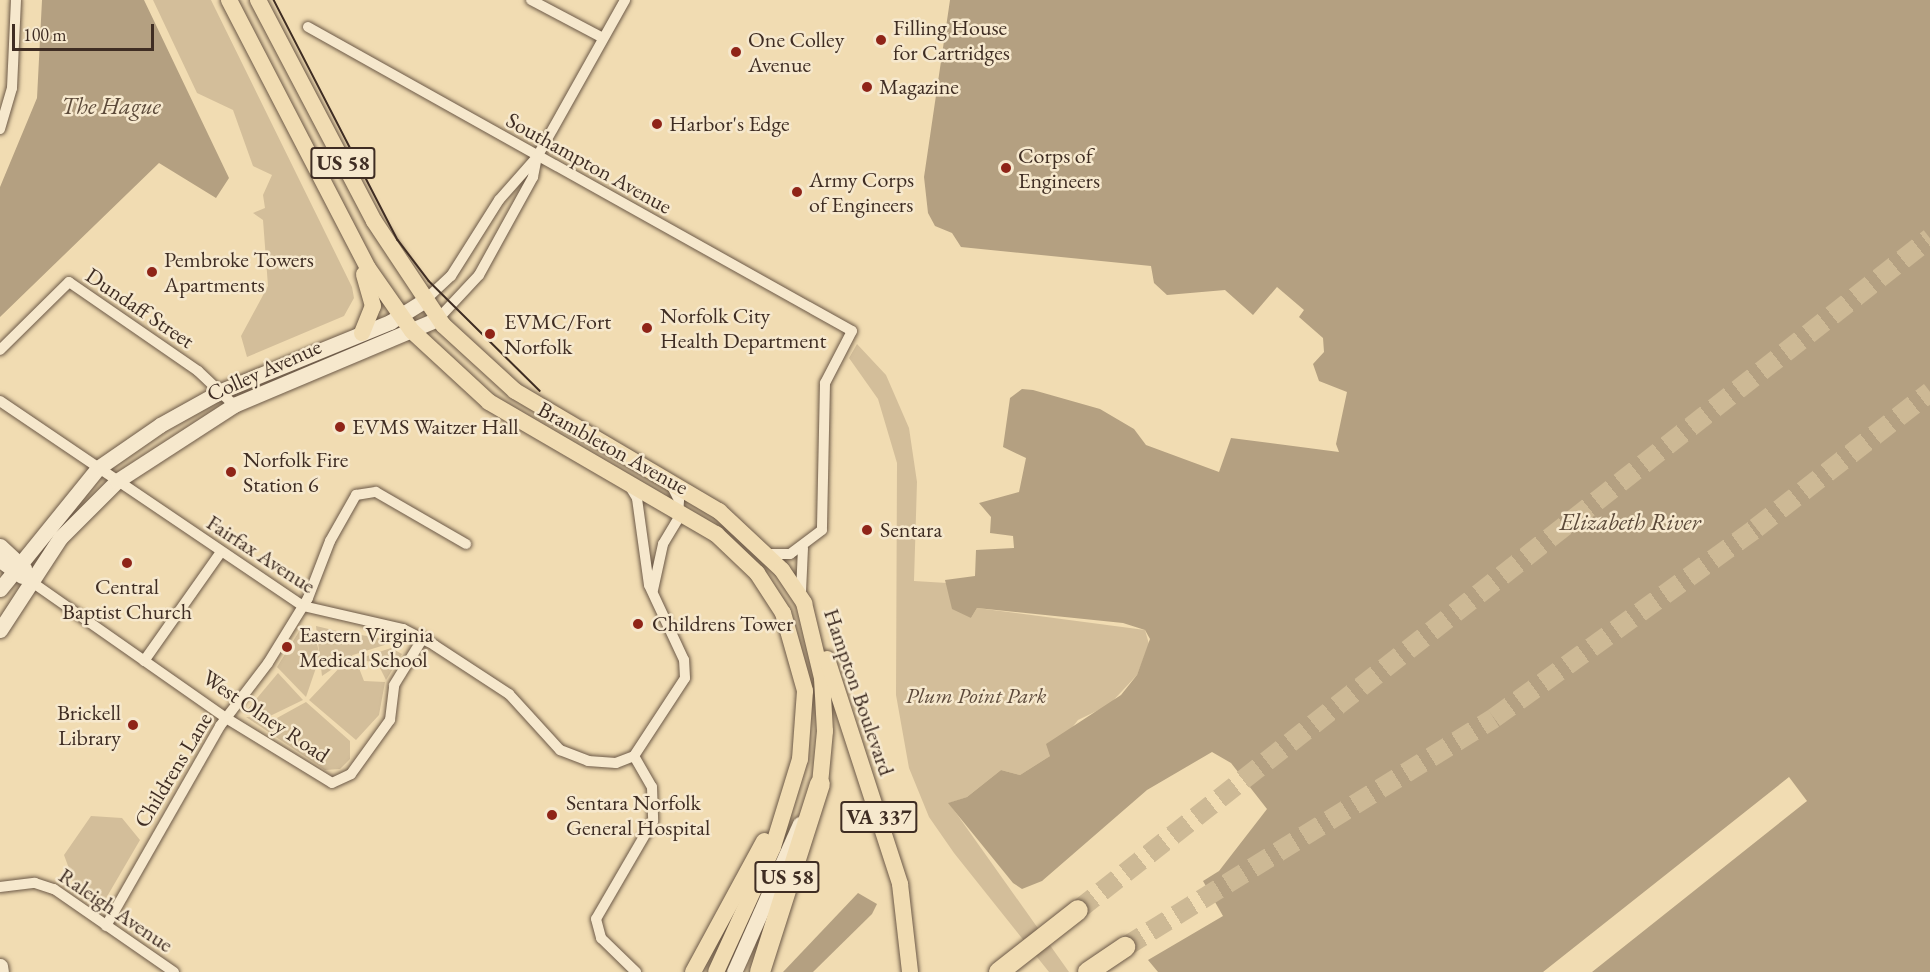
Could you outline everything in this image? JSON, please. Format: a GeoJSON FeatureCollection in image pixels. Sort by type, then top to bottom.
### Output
{"type":"FeatureCollection","features":[{"type":"Feature","properties":{"kind":"highway","name":"US 58"},"geometry":{"type":"LineString","coordinates":[[760,972],[820,784]]}},
{"type":"Feature","properties":{"kind":"highway"},"geometry":{"type":"LineString","coordinates":[[999,972],[1078,910]]}},
{"type":"Feature","properties":{"kind":"highway"},"geometry":{"type":"LineString","coordinates":[[1088,972],[1125,947]]}},
{"type":"Feature","properties":{"kind":"main road","name":"Brambleton Avenue"},"geometry":{"type":"LineString","coordinates":[[229,0],[344,223],[400,316],[412,331],[489,402],[716,534],[752,567],[792,636],[806,712],[800,759],[773,847],[716,972]]}},
{"type":"Feature","properties":{"kind":"main road","name":"Brambleton Avenue"},"geometry":{"type":"LineString","coordinates":[[258,0],[374,222],[438,320],[515,391],[719,511],[769,554],[804,603],[822,678],[825,732],[820,784],[734,972]]}},
{"type":"Feature","properties":{"kind":"main road"},"geometry":{"type":"LineString","coordinates":[[344,223],[373,301],[362,333]]}},
{"type":"Feature","properties":{"kind":"main road","name":"Colley Avenue"},"geometry":{"type":"LineString","coordinates":[[0,589],[17,565],[98,468],[221,390],[362,333],[400,316],[424,301]]}},
{"type":"Feature","properties":{"kind":"main road","name":"Colley Avenue"},"geometry":{"type":"LineString","coordinates":[[0,630],[29,580],[60,538],[117,481],[234,405],[438,320]]}},
{"type":"Feature","properties":{"kind":"main road"},"geometry":{"type":"LineString","coordinates":[[0,546],[29,580]]}},
{"type":"Feature","properties":{"kind":"main road"},"geometry":{"type":"LineString","coordinates":[[0,560],[17,565]]}},
{"type":"Feature","properties":{"kind":"main road","name":"Hampton Boulevard"},"geometry":{"type":"LineString","coordinates":[[804,603],[819,634],[900,884],[910,972]]}},
{"type":"Feature","properties":{"kind":"main road"},"geometry":{"type":"LineString","coordinates":[[693,972],[784,806]]}},
{"type":"Feature","properties":{"kind":"main road"},"geometry":{"type":"LineString","coordinates":[[0,966],[1,972]]}},
{"type":"Feature","properties":{"kind":"street"},"geometry":{"type":"LineString","coordinates":[[0,129],[12,88],[16,0]]}},
{"type":"Feature","properties":{"kind":"street"},"geometry":{"type":"LineString","coordinates":[[531,0],[603,39]]}},
{"type":"Feature","properties":{"kind":"street","name":"Colley Avenue"},"geometry":{"type":"LineString","coordinates":[[424,301],[451,276],[499,200],[537,157],[625,0]]}},
{"type":"Feature","properties":{"kind":"street","name":"Southampton Avenue"},"geometry":{"type":"LineString","coordinates":[[308,27],[849,336],[825,383],[822,530],[803,548]]}},
{"type":"Feature","properties":{"kind":"street","name":"Colley Avenue"},"geometry":{"type":"LineString","coordinates":[[438,320],[479,275],[533,177],[537,157]]}},
{"type":"Feature","properties":{"kind":"street","name":"Dundaff Street"},"geometry":{"type":"LineString","coordinates":[[0,350],[69,282],[221,390],[234,405]]}},
{"type":"Feature","properties":{"kind":"street","name":"Fairfax Avenue"},"geometry":{"type":"LineString","coordinates":[[0,401],[303,606],[423,638],[510,694],[560,750],[608,763],[634,756]]}},
{"type":"Feature","properties":{"kind":"street"},"geometry":{"type":"LineString","coordinates":[[653,593],[656,563],[679,511],[668,481]]}},
{"type":"Feature","properties":{"kind":"street"},"geometry":{"type":"LineString","coordinates":[[626,482],[637,498],[642,558],[653,593],[684,660],[685,678],[634,756],[652,787],[652,821],[596,919],[601,938],[636,972]]}},
{"type":"Feature","properties":{"kind":"street","name":"Childrens Lane"},"geometry":{"type":"LineString","coordinates":[[106,926],[226,718],[303,606],[330,541],[353,499],[364,491],[376,492],[466,544]]}},
{"type":"Feature","properties":{"kind":"street"},"geometry":{"type":"LineString","coordinates":[[769,554],[803,548],[798,578],[804,603]]}},
{"type":"Feature","properties":{"kind":"street"},"geometry":{"type":"LineString","coordinates":[[144,661],[221,552]]}},
{"type":"Feature","properties":{"kind":"street","name":"West Olney Road"},"geometry":{"type":"LineString","coordinates":[[29,580],[313,776],[339,782],[351,774],[390,720],[394,686],[423,638]]}},
{"type":"Feature","properties":{"kind":"street","name":"Raleigh Avenue"},"geometry":{"type":"LineString","coordinates":[[0,886],[44,885],[174,972]]}},
{"type":"Feature","properties":{"kind":"green space"},"geometry":{"type":"Polygon","coordinates":[[[153,0],[211,0],[352,287],[354,298],[344,316],[247,357],[241,336],[268,286],[263,220],[253,213],[265,208],[263,195],[272,175],[253,166],[233,110],[197,93],[153,0]]]}},
{"type":"Feature","properties":{"kind":"green space","name":"Plum Point Park"},"geometry":{"type":"Polygon","coordinates":[[[857,344],[886,375],[909,428],[917,482],[914,581],[947,583],[971,618],[977,608],[1145,630],[1149,644],[1137,675],[1109,705],[1078,720],[1050,756],[1020,775],[1001,770],[967,797],[949,803],[1069,972],[1049,972],[954,853],[929,817],[909,768],[896,695],[897,463],[878,399],[849,358],[857,344]]]}},
{"type":"Feature","properties":{"kind":"green space"},"geometry":{"type":"Polygon","coordinates":[[[303,625],[315,636],[320,656],[306,697],[277,667],[303,625]]]}},
{"type":"Feature","properties":{"kind":"green space"},"geometry":{"type":"Polygon","coordinates":[[[316,626],[397,641],[353,655],[322,676],[316,626]]]}},
{"type":"Feature","properties":{"kind":"green space"},"geometry":{"type":"Polygon","coordinates":[[[391,648],[402,654],[386,680],[377,662],[366,661],[359,668],[364,681],[385,682],[379,715],[356,740],[309,700],[343,664],[391,648]]]}},
{"type":"Feature","properties":{"kind":"green space"},"geometry":{"type":"Polygon","coordinates":[[[278,673],[303,700],[270,716],[247,710],[278,673]]]}},
{"type":"Feature","properties":{"kind":"green space"},"geometry":{"type":"Polygon","coordinates":[[[306,702],[350,741],[350,759],[340,769],[325,770],[246,717],[277,718],[306,702]]]}},
{"type":"Feature","properties":{"kind":"green space"},"geometry":{"type":"Polygon","coordinates":[[[91,816],[122,818],[140,840],[105,900],[65,876],[71,874],[64,855],[91,816]]]}},
{"type":"Feature","properties":{"kind":"water","name":"The Hague"},"geometry":{"type":"Polygon","coordinates":[[[42,0],[144,0],[229,178],[216,198],[159,163],[0,317],[0,187],[37,98],[42,0]]]}},
{"type":"Feature","properties":{"kind":"water","name":"Elizabeth River"},"geometry":{"type":"Polygon","coordinates":[[[950,0],[1930,0],[1930,972],[1592,972],[1807,801],[1789,777],[1543,972],[1158,972],[1148,960],[1223,916],[1203,881],[1219,871],[1267,809],[1231,763],[1212,752],[1147,790],[1042,881],[1022,889],[1013,883],[948,803],[967,797],[1001,770],[1020,775],[1050,756],[1046,744],[1121,695],[1137,675],[1150,639],[1145,630],[1123,623],[977,608],[971,618],[952,609],[945,580],[975,576],[976,550],[1014,548],[1013,536],[990,533],[991,517],[979,503],[1019,492],[1026,458],[1003,447],[1010,398],[1022,389],[1033,390],[1100,409],[1134,429],[1146,445],[1219,472],[1231,438],[1339,452],[1336,444],[1347,392],[1319,381],[1313,364],[1324,352],[1323,338],[1299,317],[1304,310],[1277,287],[1253,315],[1225,290],[1167,295],[1154,283],[1151,266],[961,247],[952,233],[935,226],[928,213],[924,177],[950,0]]]}},
{"type":"Feature","properties":{"kind":"water"},"geometry":{"type":"Polygon","coordinates":[[[858,893],[877,904],[872,914],[813,972],[783,972],[858,893]]]}},
{"type":"Feature","properties":{"kind":"tunnel"},"geometry":{"type":"LineString","coordinates":[[1078,910],[1930,238]]}},
{"type":"Feature","properties":{"kind":"tunnel"},"geometry":{"type":"LineString","coordinates":[[1125,947],[1494,718],[1756,528],[1930,392]]}},
{"type":"Feature","properties":{"kind":"tram line"},"geometry":{"type":"LineString","coordinates":[[274,0],[398,240],[429,281],[540,391]]}},
{"type":"Feature","properties":{"kind":"place","name":"Filling House for Cartridges"},"geometry":{"type":"Point","coordinates":[881,40]}},
{"type":"Feature","properties":{"kind":"place","name":"One Colley Avenue"},"geometry":{"type":"Point","coordinates":[736,52]}},
{"type":"Feature","properties":{"kind":"place","name":"Magazine"},"geometry":{"type":"Point","coordinates":[867,87]}},
{"type":"Feature","properties":{"kind":"place","name":"Harbor's Edge"},"geometry":{"type":"Point","coordinates":[657,124]}},
{"type":"Feature","properties":{"kind":"place","name":"Corps of Engineers"},"geometry":{"type":"Point","coordinates":[1006,168]}},
{"type":"Feature","properties":{"kind":"place","name":"Army Corps of Engineers"},"geometry":{"type":"Point","coordinates":[797,192]}},
{"type":"Feature","properties":{"kind":"place","name":"Pembroke Towers Apartments"},"geometry":{"type":"Point","coordinates":[152,272]}},
{"type":"Feature","properties":{"kind":"place","name":"Norfolk City Health Department"},"geometry":{"type":"Point","coordinates":[647,328]}},
{"type":"Feature","properties":{"kind":"place","name":"EVMC/Fort Norfolk"},"geometry":{"type":"Point","coordinates":[490,334]}},
{"type":"Feature","properties":{"kind":"place","name":"EVMS Waitzer Hall"},"geometry":{"type":"Point","coordinates":[340,427]}},
{"type":"Feature","properties":{"kind":"place","name":"Norfolk Fire Station 6"},"geometry":{"type":"Point","coordinates":[231,472]}},
{"type":"Feature","properties":{"kind":"place","name":"Sentara"},"geometry":{"type":"Point","coordinates":[867,530]}},
{"type":"Feature","properties":{"kind":"place","name":"Central Baptist Church"},"geometry":{"type":"Point","coordinates":[127,563]}},
{"type":"Feature","properties":{"kind":"place","name":"Childrens Tower"},"geometry":{"type":"Point","coordinates":[638,624]}},
{"type":"Feature","properties":{"kind":"place","name":"Eastern Virginia Medical School"},"geometry":{"type":"Point","coordinates":[287,647]}},
{"type":"Feature","properties":{"kind":"place","name":"Brickell Library"},"geometry":{"type":"Point","coordinates":[133,725]}},
{"type":"Feature","properties":{"kind":"place","name":"Sentara Norfolk General Hospital"},"geometry":{"type":"Point","coordinates":[552,815]}}]}
